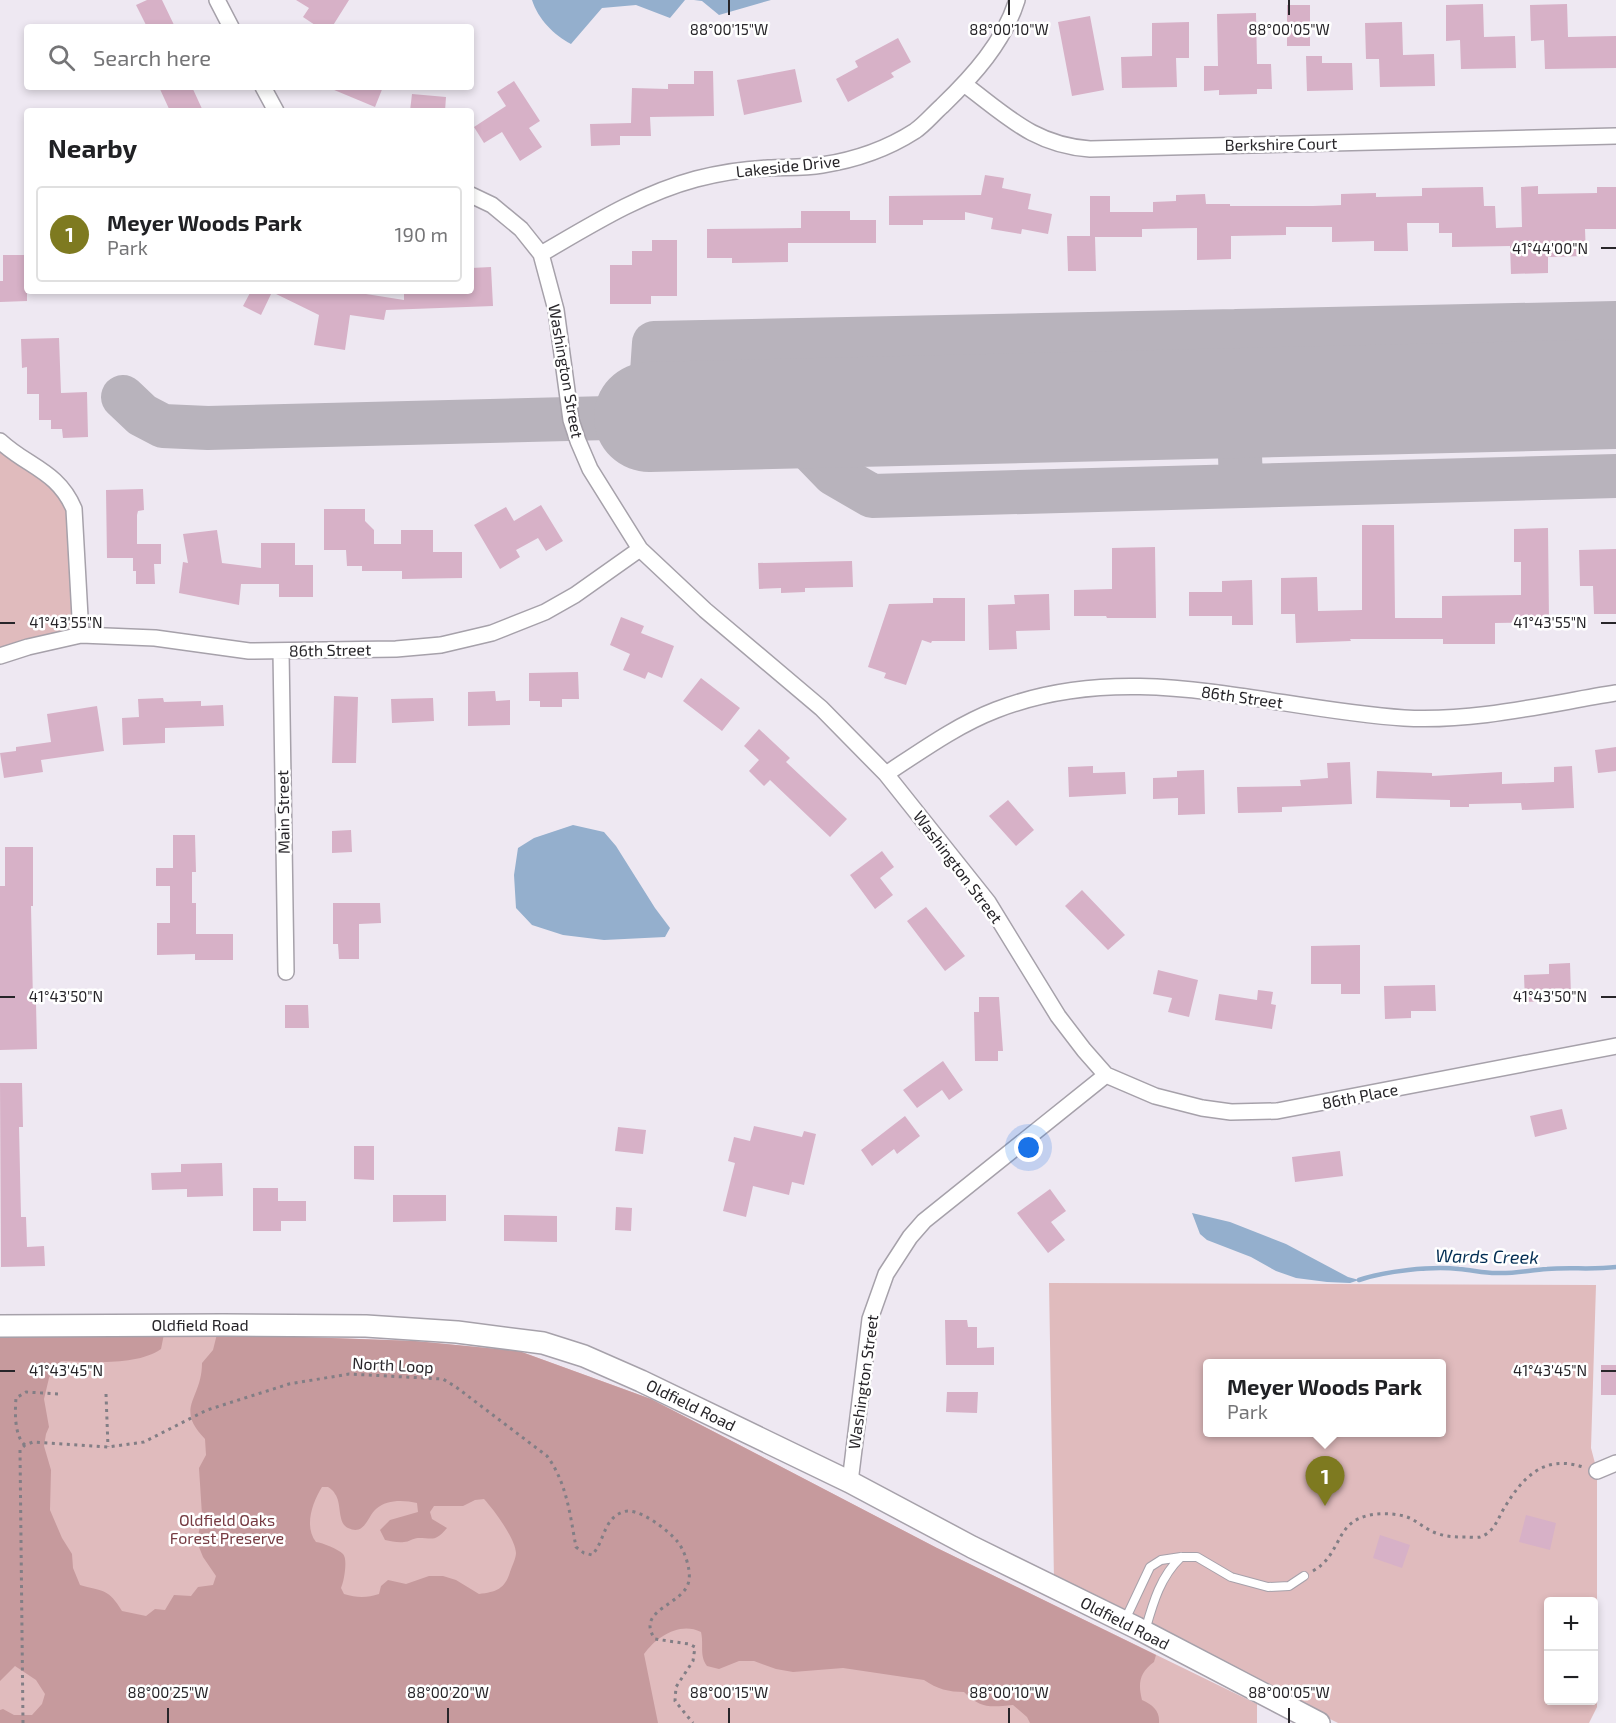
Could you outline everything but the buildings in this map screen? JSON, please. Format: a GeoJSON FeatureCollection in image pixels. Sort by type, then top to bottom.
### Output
{"type":"FeatureCollection","features":[{"type":"Feature","properties":{"kind":"street"},"geometry":{"type":"LineString","coordinates":[[217,0],[229,24]]}},
{"type":"Feature","properties":{"kind":"street","name":"Lakeside Drive"},"geometry":{"type":"LineString","coordinates":[[541,254],[617,210],[641,198],[677,185],[696,179],[747,170],[821,165],[862,156],[918,129],[964,84],[1005,31],[1017,0]]}},
{"type":"Feature","properties":{"kind":"street","name":"Berkshire Court"},"geometry":{"type":"LineString","coordinates":[[964,84],[1033,135],[1072,148],[1616,135]]}},
{"type":"Feature","properties":{"kind":"street"},"geometry":{"type":"LineString","coordinates":[[265,90],[274,108]]}},
{"type":"Feature","properties":{"kind":"street"},"geometry":{"type":"LineString","coordinates":[[474,196],[492,205],[521,229],[541,254]]}},
{"type":"Feature","properties":{"kind":"street","name":"Washington Street"},"geometry":{"type":"LineString","coordinates":[[541,254],[556,310],[571,420],[578,441],[590,469],[640,549],[705,610],[821,708],[886,774],[988,902],[1058,1016],[1106,1075],[924,1221],[886,1274],[870,1319],[850,1482]]}},
{"type":"Feature","properties":{"kind":"street"},"geometry":{"type":"LineString","coordinates":[[0,441],[28,463],[58,482],[74,508],[81,635]]}},
{"type":"Feature","properties":{"kind":"street","name":"86th Street"},"geometry":{"type":"LineString","coordinates":[[0,656],[81,635],[130,636],[228,648],[280,651],[396,649],[441,645],[492,633],[524,621],[575,595],[640,549]]}},
{"type":"Feature","properties":{"kind":"street","name":"Main Street"},"geometry":{"type":"LineString","coordinates":[[280,651],[286,972]]}},
{"type":"Feature","properties":{"kind":"street","name":"86th Street"},"geometry":{"type":"LineString","coordinates":[[886,774],[931,745],[996,710],[1054,694],[1100,687],[1129,685],[1165,687],[1380,716],[1417,718],[1490,714],[1616,693]]}},
{"type":"Feature","properties":{"kind":"street","name":"86th Place"},"geometry":{"type":"LineString","coordinates":[[1106,1075],[1155,1096],[1178,1103],[1231,1112],[1265,1112],[1298,1108],[1616,1046]]}},
{"type":"Feature","properties":{"kind":"street","name":"Oldfield Road"},"geometry":{"type":"LineString","coordinates":[[0,1326],[366,1326],[457,1332],[543,1343],[584,1356],[641,1381],[850,1482],[972,1547],[1145,1632],[1319,1723]]}},
{"type":"Feature","properties":{"kind":"street"},"geometry":{"type":"LineString","coordinates":[[1597,1471],[1616,1462]]}},
{"type":"Feature","properties":{"kind":"lane"},"geometry":{"type":"LineString","coordinates":[[1145,1632],[1155,1597],[1169,1569],[1181,1557]]}},
{"type":"Feature","properties":{"kind":"lane"},"geometry":{"type":"LineString","coordinates":[[1125,1622],[1150,1567],[1161,1560],[1197,1557],[1231,1577],[1268,1587],[1289,1586],[1304,1576]]}},
{"type":"Feature","properties":{"kind":"path","name":"North Loop"},"geometry":{"type":"LineString","coordinates":[[25,1445],[33,1442],[108,1447],[144,1442],[207,1410],[289,1384],[349,1374],[443,1379],[547,1456],[557,1469],[565,1490],[576,1547],[584,1553],[592,1555],[599,1547],[608,1521],[624,1511],[636,1511],[678,1542],[688,1566],[690,1580],[686,1590],[654,1615],[650,1622],[650,1632],[655,1639],[690,1644],[695,1647],[693,1661],[676,1687],[675,1701],[693,1723]]}},
{"type":"Feature","properties":{"kind":"path"},"geometry":{"type":"LineString","coordinates":[[23,1723],[19,1471],[20,1449],[25,1445],[21,1442],[18,1433],[16,1398],[26,1392],[58,1394]]}},
{"type":"Feature","properties":{"kind":"path"},"geometry":{"type":"LineString","coordinates":[[106,1394],[108,1447]]}},
{"type":"Feature","properties":{"kind":"path"},"geometry":{"type":"LineString","coordinates":[[1304,1576],[1323,1565],[1353,1522],[1371,1514],[1406,1517],[1437,1534],[1480,1537],[1493,1528],[1514,1492],[1529,1475],[1544,1466],[1569,1462],[1597,1471]]}},
{"type":"Feature","properties":{"kind":"green space"},"geometry":{"type":"Polygon","coordinates":[[[0,441],[68,495],[81,635],[0,656],[0,441]]]}},
{"type":"Feature","properties":{"kind":"green space"},"geometry":{"type":"Polygon","coordinates":[[[1049,1283],[1596,1285],[1591,1448],[1597,1471],[1597,1597],[1544,1597],[1544,1705],[1597,1705],[1589,1723],[1338,1723],[1054,1581],[1049,1283]]]}},
{"type":"Feature","properties":{"kind":"green space","name":"Oldfield Oaks Forest Preserve"},"geometry":{"type":"Polygon","coordinates":[[[164,1334],[161,1349],[139,1358],[113,1362],[61,1361],[49,1378],[44,1399],[49,1427],[44,1446],[51,1470],[50,1510],[72,1554],[73,1568],[80,1585],[109,1595],[122,1611],[146,1616],[155,1609],[165,1610],[174,1595],[191,1596],[198,1587],[213,1585],[216,1576],[203,1557],[197,1542],[202,1515],[199,1468],[206,1455],[205,1439],[191,1419],[190,1411],[201,1376],[202,1363],[213,1350],[217,1334],[415,1341],[519,1351],[651,1399],[937,1548],[1156,1655],[1154,1662],[1145,1670],[1140,1689],[1142,1700],[1155,1709],[1159,1723],[1030,1723],[1027,1717],[1013,1705],[986,1706],[964,1692],[943,1689],[924,1680],[843,1668],[793,1672],[754,1661],[739,1661],[719,1669],[707,1666],[705,1662],[702,1654],[701,1632],[685,1628],[669,1632],[644,1654],[658,1723],[0,1723],[0,1710],[3,1709],[14,1715],[32,1715],[42,1704],[45,1694],[36,1680],[15,1666],[0,1681],[0,1336],[164,1334]],[[322,1487],[315,1500],[310,1529],[316,1542],[334,1548],[343,1554],[345,1571],[341,1588],[344,1594],[358,1597],[370,1596],[379,1594],[381,1586],[388,1580],[406,1584],[429,1576],[443,1576],[456,1580],[479,1594],[499,1589],[508,1578],[516,1553],[515,1547],[503,1524],[484,1499],[475,1500],[463,1506],[434,1506],[430,1512],[432,1519],[447,1528],[440,1535],[434,1538],[416,1538],[406,1542],[397,1542],[385,1540],[380,1530],[390,1520],[418,1512],[417,1503],[401,1501],[385,1503],[373,1512],[362,1528],[354,1530],[342,1522],[337,1498],[328,1487],[322,1487]]]}},
{"type":"Feature","properties":{"kind":"green space","name":"Oldfield Oaks Forest Preserve"},"geometry":{"type":"Polygon","coordinates":[[[217,1334],[415,1341],[519,1351],[651,1399],[937,1548],[1257,1704],[1257,1723],[0,1723],[0,1336],[217,1334]]]}},
{"type":"Feature","properties":{"kind":"water"},"geometry":{"type":"Polygon","coordinates":[[[532,0],[685,0],[670,18],[636,5],[602,8],[571,44],[547,26],[532,0]]]}},
{"type":"Feature","properties":{"kind":"water"},"geometry":{"type":"Polygon","coordinates":[[[694,0],[771,0],[719,15],[702,1],[694,0]]]}},
{"type":"Feature","properties":{"kind":"water"},"geometry":{"type":"Polygon","coordinates":[[[573,825],[604,832],[616,846],[670,928],[665,937],[604,940],[563,935],[532,925],[516,908],[514,875],[518,848],[534,838],[573,825]]]}},
{"type":"Feature","properties":{"kind":"water"},"geometry":{"type":"Polygon","coordinates":[[[1192,1213],[1230,1222],[1286,1244],[1348,1277],[1359,1280],[1350,1283],[1327,1282],[1296,1278],[1276,1271],[1251,1257],[1207,1240],[1200,1234],[1192,1213]]]}},
{"type":"Feature","properties":{"kind":"waterway","name":"Wards Creek"},"geometry":{"type":"LineString","coordinates":[[1359,1280],[1382,1274],[1422,1269],[1448,1268],[1503,1273],[1556,1268],[1616,1267]]}},
{"type":"Feature","properties":{"kind":"taxiway"},"geometry":{"type":"LineString","coordinates":[[123,397],[142,415],[163,426],[208,428],[649,417],[654,343],[1616,323]]}},
{"type":"Feature","properties":{"kind":"taxiway"},"geometry":{"type":"LineString","coordinates":[[1531,325],[1533,396]]}},
{"type":"Feature","properties":{"kind":"taxiway"},"geometry":{"type":"LineString","coordinates":[[1236,331],[1241,486]]}},
{"type":"Feature","properties":{"kind":"taxiway"},"geometry":{"type":"LineString","coordinates":[[776,414],[834,474],[872,496],[1616,476]]}},
{"type":"Feature","properties":{"kind":"runway"},"geometry":{"type":"LineString","coordinates":[[649,417],[1616,394]]}},
{"type":"Feature","properties":{"kind":"place","name":"Meyer Woods Park"},"geometry":{"type":"Point","coordinates":[1325,1506]}}]}
